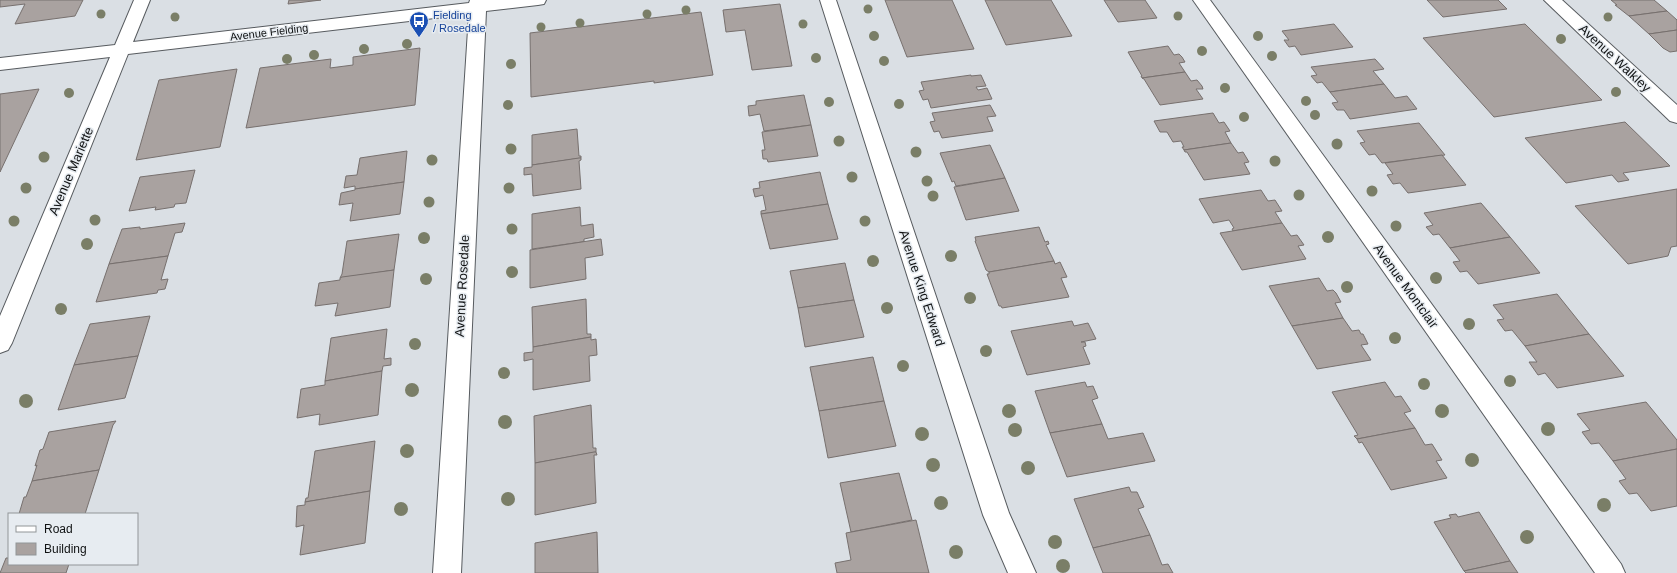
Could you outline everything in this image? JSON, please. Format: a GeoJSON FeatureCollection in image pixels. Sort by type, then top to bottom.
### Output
{"type":"FeatureCollection","features":[{"type":"Feature","properties":{"kind":"street","name":"Avenue Mariette"},"geometry":{"type":"LineString","coordinates":[[0,343],[142,0]]}},
{"type":"Feature","properties":{"kind":"street","name":"Avenue Fielding"},"geometry":{"type":"LineString","coordinates":[[0,64],[122,50],[478,3],[538,0]]}},
{"type":"Feature","properties":{"kind":"street","name":"Avenue King Edward"},"geometry":{"type":"LineString","coordinates":[[828,0],[996,515],[1022,573]]}},
{"type":"Feature","properties":{"kind":"street","name":"Avenue Montclair"},"geometry":{"type":"LineString","coordinates":[[1200,0],[1611,573]]}},
{"type":"Feature","properties":{"kind":"street","name":"Avenue Walkley"},"geometry":{"type":"LineString","coordinates":[[1552,0],[1677,116]]}},
{"type":"Feature","properties":{"kind":"street","name":"Avenue Rosedale"},"geometry":{"type":"LineString","coordinates":[[447,573],[478,3]]}},
{"type":"Feature","properties":{"kind":"building"},"geometry":{"type":"Polygon","coordinates":[[[0,0],[83,0],[75,16],[15,24],[25,4],[0,7],[0,0]]]}},
{"type":"Feature","properties":{"kind":"building"},"geometry":{"type":"Polygon","coordinates":[[[289,0],[321,0],[288,4],[289,0]]]}},
{"type":"Feature","properties":{"kind":"building"},"geometry":{"type":"Polygon","coordinates":[[[885,0],[952,0],[974,49],[907,57],[885,0]]]}},
{"type":"Feature","properties":{"kind":"building"},"geometry":{"type":"Polygon","coordinates":[[[985,0],[1051,0],[1072,36],[1006,45],[985,0]]]}},
{"type":"Feature","properties":{"kind":"building"},"geometry":{"type":"Polygon","coordinates":[[[1104,0],[1145,0],[1157,18],[1118,22],[1104,0]]]}},
{"type":"Feature","properties":{"kind":"building"},"geometry":{"type":"Polygon","coordinates":[[[1427,0],[1498,0],[1507,9],[1443,17],[1427,0]]]}},
{"type":"Feature","properties":{"kind":"building"},"geometry":{"type":"Polygon","coordinates":[[[1611,0],[1654,0],[1667,11],[1629,16],[1611,0]]]}},
{"type":"Feature","properties":{"kind":"building"},"geometry":{"type":"Polygon","coordinates":[[[780,4],[792,66],[752,70],[745,30],[726,32],[723,10],[780,4]]]}},
{"type":"Feature","properties":{"kind":"building"},"geometry":{"type":"Polygon","coordinates":[[[1667,11],[1677,20],[1677,30],[1649,34],[1629,16],[1667,11]]]}},
{"type":"Feature","properties":{"kind":"building"},"geometry":{"type":"Polygon","coordinates":[[[701,12],[713,75],[531,97],[530,33],[701,12]]]}},
{"type":"Feature","properties":{"kind":"building"},"geometry":{"type":"Polygon","coordinates":[[[1334,24],[1353,47],[1301,55],[1295,46],[1289,47],[1284,40],[1289,40],[1282,31],[1334,24]]]}},
{"type":"Feature","properties":{"kind":"building"},"geometry":{"type":"Polygon","coordinates":[[[1525,24],[1602,100],[1494,117],[1423,38],[1525,24]]]}},
{"type":"Feature","properties":{"kind":"building"},"geometry":{"type":"Polygon","coordinates":[[[1677,30],[1677,51],[1670,52],[1663,48],[1649,34],[1677,30]]]}},
{"type":"Feature","properties":{"kind":"building"},"geometry":{"type":"Polygon","coordinates":[[[1168,46],[1174,55],[1179,54],[1182,57],[1185,62],[1179,63],[1185,72],[1142,78],[1128,52],[1168,46]]]}},
{"type":"Feature","properties":{"kind":"building"},"geometry":{"type":"Polygon","coordinates":[[[420,48],[415,105],[246,128],[260,68],[331,59],[330,68],[353,65],[353,57],[420,48]]]}},
{"type":"Feature","properties":{"kind":"building"},"geometry":{"type":"Polygon","coordinates":[[[1375,59],[1384,69],[1373,71],[1384,84],[1330,92],[1322,82],[1317,83],[1311,76],[1317,75],[1311,67],[1375,59]]]}},
{"type":"Feature","properties":{"kind":"building"},"geometry":{"type":"Polygon","coordinates":[[[237,69],[220,147],[136,160],[159,80],[237,69]]]}},
{"type":"Feature","properties":{"kind":"building"},"geometry":{"type":"Polygon","coordinates":[[[1185,72],[1191,81],[1197,80],[1202,86],[1203,89],[1196,89],[1203,99],[1160,105],[1142,78],[1185,72]]]}},
{"type":"Feature","properties":{"kind":"building"},"geometry":{"type":"Polygon","coordinates":[[[981,75],[986,86],[976,87],[978,90],[987,88],[992,99],[931,108],[928,99],[923,100],[919,91],[924,90],[921,82],[981,75]]]}},
{"type":"Feature","properties":{"kind":"building"},"geometry":{"type":"Polygon","coordinates":[[[1384,84],[1395,98],[1407,96],[1417,109],[1350,119],[1344,110],[1337,110],[1332,103],[1338,102],[1330,92],[1384,84]]]}},
{"type":"Feature","properties":{"kind":"building"},"geometry":{"type":"Polygon","coordinates":[[[39,89],[0,172],[0,94],[39,89]]]}},
{"type":"Feature","properties":{"kind":"building"},"geometry":{"type":"Polygon","coordinates":[[[804,95],[811,125],[764,131],[760,114],[749,116],[748,106],[756,105],[756,101],[804,95]]]}},
{"type":"Feature","properties":{"kind":"building"},"geometry":{"type":"Polygon","coordinates":[[[990,105],[996,116],[987,117],[993,131],[942,138],[939,131],[934,132],[930,122],[935,121],[932,113],[990,105]]]}},
{"type":"Feature","properties":{"kind":"building"},"geometry":{"type":"Polygon","coordinates":[[[1213,113],[1219,123],[1224,122],[1230,131],[1225,132],[1231,143],[1184,150],[1181,141],[1173,142],[1167,132],[1160,132],[1154,121],[1213,113]]]}},
{"type":"Feature","properties":{"kind":"building"},"geometry":{"type":"Polygon","coordinates":[[[1625,122],[1670,166],[1623,173],[1629,180],[1618,182],[1612,175],[1566,183],[1525,138],[1625,122]]]}},
{"type":"Feature","properties":{"kind":"building"},"geometry":{"type":"Polygon","coordinates":[[[1419,123],[1445,155],[1382,163],[1375,154],[1369,155],[1360,143],[1365,142],[1357,131],[1419,123]]]}},
{"type":"Feature","properties":{"kind":"building"},"geometry":{"type":"Polygon","coordinates":[[[811,125],[818,156],[768,162],[767,159],[763,159],[762,150],[765,150],[762,132],[811,125]]]}},
{"type":"Feature","properties":{"kind":"building"},"geometry":{"type":"Polygon","coordinates":[[[577,129],[579,156],[581,156],[581,158],[532,165],[532,135],[577,129]]]}},
{"type":"Feature","properties":{"kind":"building"},"geometry":{"type":"Polygon","coordinates":[[[1231,143],[1238,153],[1243,152],[1249,162],[1244,163],[1250,174],[1204,180],[1187,152],[1184,150],[1231,143]]]}},
{"type":"Feature","properties":{"kind":"building"},"geometry":{"type":"Polygon","coordinates":[[[990,145],[1005,178],[956,186],[954,181],[952,182],[940,153],[990,145]]]}},
{"type":"Feature","properties":{"kind":"building"},"geometry":{"type":"Polygon","coordinates":[[[407,151],[404,182],[355,189],[355,186],[344,188],[346,176],[357,175],[360,158],[407,151]]]}},
{"type":"Feature","properties":{"kind":"building"},"geometry":{"type":"Polygon","coordinates":[[[1442,155],[1466,185],[1408,193],[1400,183],[1393,184],[1387,175],[1393,174],[1385,163],[1442,155]]]}},
{"type":"Feature","properties":{"kind":"building"},"geometry":{"type":"Polygon","coordinates":[[[581,158],[579,161],[581,189],[533,196],[532,174],[524,175],[524,168],[532,167],[532,165],[581,158]]]}},
{"type":"Feature","properties":{"kind":"building"},"geometry":{"type":"Polygon","coordinates":[[[195,170],[186,203],[175,204],[174,207],[155,210],[156,207],[129,211],[140,177],[195,170]]]}},
{"type":"Feature","properties":{"kind":"building"},"geometry":{"type":"Polygon","coordinates":[[[820,172],[828,204],[761,214],[761,211],[766,210],[763,195],[755,197],[753,189],[760,188],[759,182],[820,172]]]}},
{"type":"Feature","properties":{"kind":"building"},"geometry":{"type":"Polygon","coordinates":[[[1005,178],[1019,211],[966,220],[954,187],[1005,178]]]}},
{"type":"Feature","properties":{"kind":"building"},"geometry":{"type":"Polygon","coordinates":[[[404,182],[400,214],[350,221],[353,203],[339,205],[341,193],[355,189],[404,182]]]}},
{"type":"Feature","properties":{"kind":"building"},"geometry":{"type":"Polygon","coordinates":[[[1677,189],[1677,246],[1671,247],[1668,256],[1628,264],[1575,206],[1677,189]]]}},
{"type":"Feature","properties":{"kind":"building"},"geometry":{"type":"Polygon","coordinates":[[[1261,190],[1268,201],[1275,200],[1282,211],[1275,212],[1282,223],[1233,231],[1232,229],[1234,228],[1229,220],[1213,223],[1199,199],[1261,190]]]}},
{"type":"Feature","properties":{"kind":"building"},"geometry":{"type":"Polygon","coordinates":[[[1481,203],[1510,237],[1450,248],[1439,234],[1433,235],[1426,227],[1433,225],[1424,213],[1481,203]]]}},
{"type":"Feature","properties":{"kind":"building"},"geometry":{"type":"Polygon","coordinates":[[[828,204],[838,239],[770,249],[761,214],[828,204]]]}},
{"type":"Feature","properties":{"kind":"building"},"geometry":{"type":"Polygon","coordinates":[[[580,207],[581,226],[593,224],[594,237],[584,239],[582,242],[532,249],[532,214],[580,207]]]}},
{"type":"Feature","properties":{"kind":"building"},"geometry":{"type":"Polygon","coordinates":[[[185,223],[182,232],[175,233],[168,256],[109,264],[122,229],[140,227],[140,229],[185,223]]]}},
{"type":"Feature","properties":{"kind":"building"},"geometry":{"type":"Polygon","coordinates":[[[1282,223],[1291,236],[1297,235],[1304,245],[1298,246],[1306,259],[1242,270],[1220,233],[1282,223]]]}},
{"type":"Feature","properties":{"kind":"building"},"geometry":{"type":"Polygon","coordinates":[[[1039,227],[1045,242],[1048,241],[1049,244],[1046,245],[1054,261],[989,272],[986,270],[975,241],[975,237],[1039,227]]]}},
{"type":"Feature","properties":{"kind":"building"},"geometry":{"type":"Polygon","coordinates":[[[399,234],[394,270],[340,278],[342,274],[347,241],[399,234]]]}},
{"type":"Feature","properties":{"kind":"building"},"geometry":{"type":"Polygon","coordinates":[[[1510,237],[1540,273],[1478,284],[1467,271],[1460,272],[1453,262],[1460,261],[1450,248],[1510,237]]]}},
{"type":"Feature","properties":{"kind":"building"},"geometry":{"type":"Polygon","coordinates":[[[601,239],[603,255],[585,258],[586,279],[530,288],[530,250],[601,239]]]}},
{"type":"Feature","properties":{"kind":"building"},"geometry":{"type":"Polygon","coordinates":[[[168,256],[161,280],[168,279],[165,289],[158,290],[157,293],[96,302],[109,264],[168,256]]]}},
{"type":"Feature","properties":{"kind":"building"},"geometry":{"type":"Polygon","coordinates":[[[1054,261],[1055,264],[1060,262],[1067,277],[1061,278],[1069,297],[1002,308],[999,306],[987,274],[989,274],[989,272],[1054,261]]]}},
{"type":"Feature","properties":{"kind":"building"},"geometry":{"type":"Polygon","coordinates":[[[845,263],[854,300],[798,308],[790,271],[845,263]]]}},
{"type":"Feature","properties":{"kind":"building"},"geometry":{"type":"Polygon","coordinates":[[[394,270],[390,307],[335,316],[338,303],[315,306],[319,283],[340,280],[342,277],[394,270]]]}},
{"type":"Feature","properties":{"kind":"building"},"geometry":{"type":"Polygon","coordinates":[[[1319,278],[1327,291],[1333,290],[1336,293],[1341,302],[1335,303],[1343,318],[1292,326],[1269,286],[1319,278]]]}},
{"type":"Feature","properties":{"kind":"building"},"geometry":{"type":"Polygon","coordinates":[[[1557,294],[1589,334],[1525,346],[1512,330],[1505,331],[1497,320],[1504,319],[1493,305],[1557,294]]]}},
{"type":"Feature","properties":{"kind":"building"},"geometry":{"type":"Polygon","coordinates":[[[586,299],[587,334],[591,334],[591,337],[533,347],[532,307],[586,299]]]}},
{"type":"Feature","properties":{"kind":"building"},"geometry":{"type":"Polygon","coordinates":[[[854,300],[864,337],[805,347],[798,308],[854,300]]]}},
{"type":"Feature","properties":{"kind":"building"},"geometry":{"type":"Polygon","coordinates":[[[150,316],[138,356],[74,365],[90,324],[150,316]]]}},
{"type":"Feature","properties":{"kind":"building"},"geometry":{"type":"Polygon","coordinates":[[[1343,318],[1352,331],[1359,330],[1361,334],[1363,334],[1368,344],[1361,345],[1371,360],[1317,369],[1292,326],[1343,318]]]}},
{"type":"Feature","properties":{"kind":"building"},"geometry":{"type":"Polygon","coordinates":[[[1072,321],[1074,326],[1088,323],[1096,339],[1081,342],[1085,342],[1086,346],[1083,347],[1090,364],[1027,375],[1011,331],[1072,321]]]}},
{"type":"Feature","properties":{"kind":"building"},"geometry":{"type":"Polygon","coordinates":[[[387,329],[384,359],[391,358],[391,365],[383,366],[382,371],[325,381],[331,338],[387,329]]]}},
{"type":"Feature","properties":{"kind":"building"},"geometry":{"type":"Polygon","coordinates":[[[1589,334],[1624,376],[1557,388],[1545,373],[1538,375],[1529,362],[1537,362],[1525,346],[1589,334]]]}},
{"type":"Feature","properties":{"kind":"building"},"geometry":{"type":"Polygon","coordinates":[[[591,337],[591,340],[596,339],[597,355],[589,356],[590,381],[533,390],[533,359],[524,361],[524,353],[533,352],[533,347],[591,337]]]}},
{"type":"Feature","properties":{"kind":"building"},"geometry":{"type":"Polygon","coordinates":[[[138,356],[125,398],[58,410],[74,365],[138,356]]]}},
{"type":"Feature","properties":{"kind":"building"},"geometry":{"type":"Polygon","coordinates":[[[873,357],[884,401],[819,411],[810,367],[873,357]]]}},
{"type":"Feature","properties":{"kind":"building"},"geometry":{"type":"Polygon","coordinates":[[[382,371],[378,415],[319,425],[320,414],[297,418],[301,389],[325,385],[325,381],[382,371]]]}},
{"type":"Feature","properties":{"kind":"building"},"geometry":{"type":"Polygon","coordinates":[[[1085,382],[1087,387],[1093,386],[1098,398],[1092,400],[1102,424],[1050,433],[1035,391],[1085,382]]]}},
{"type":"Feature","properties":{"kind":"building"},"geometry":{"type":"Polygon","coordinates":[[[1385,382],[1395,397],[1401,396],[1411,411],[1404,413],[1415,428],[1357,439],[1354,436],[1358,435],[1332,392],[1385,382]]]}},
{"type":"Feature","properties":{"kind":"building"},"geometry":{"type":"Polygon","coordinates":[[[884,401],[896,446],[828,458],[819,411],[884,401]]]}},
{"type":"Feature","properties":{"kind":"building"},"geometry":{"type":"Polygon","coordinates":[[[1646,402],[1677,440],[1677,449],[1613,461],[1599,443],[1591,444],[1582,432],[1590,430],[1577,414],[1646,402]]]}},
{"type":"Feature","properties":{"kind":"building"},"geometry":{"type":"Polygon","coordinates":[[[591,405],[593,448],[596,448],[596,452],[535,463],[534,416],[591,405]]]}},
{"type":"Feature","properties":{"kind":"building"},"geometry":{"type":"Polygon","coordinates":[[[116,421],[113,425],[99,470],[32,481],[40,450],[43,449],[49,432],[116,421]]]}},
{"type":"Feature","properties":{"kind":"building"},"geometry":{"type":"Polygon","coordinates":[[[1102,424],[1108,439],[1143,433],[1155,461],[1067,477],[1050,433],[1102,424]]]}},
{"type":"Feature","properties":{"kind":"building"},"geometry":{"type":"Polygon","coordinates":[[[1415,428],[1425,445],[1432,444],[1442,460],[1436,461],[1447,478],[1391,490],[1362,442],[1359,443],[1357,439],[1415,428]]]}},
{"type":"Feature","properties":{"kind":"building"},"geometry":{"type":"Polygon","coordinates":[[[375,441],[370,491],[305,502],[306,498],[308,498],[315,451],[375,441]]]}},
{"type":"Feature","properties":{"kind":"building"},"geometry":{"type":"Polygon","coordinates":[[[1677,449],[1677,506],[1651,511],[1637,493],[1629,494],[1619,481],[1626,479],[1613,461],[1677,449]]]}},
{"type":"Feature","properties":{"kind":"building"},"geometry":{"type":"Polygon","coordinates":[[[596,452],[597,455],[594,455],[596,503],[535,515],[535,463],[596,452]]]}},
{"type":"Feature","properties":{"kind":"building"},"geometry":{"type":"Polygon","coordinates":[[[99,470],[85,513],[19,513],[24,497],[26,497],[32,481],[99,470]]]}},
{"type":"Feature","properties":{"kind":"building"},"geometry":{"type":"Polygon","coordinates":[[[899,473],[912,520],[851,532],[840,483],[899,473]]]}},
{"type":"Feature","properties":{"kind":"building"},"geometry":{"type":"Polygon","coordinates":[[[1129,487],[1131,492],[1137,492],[1144,507],[1138,509],[1150,535],[1093,548],[1074,499],[1129,487]]]}},
{"type":"Feature","properties":{"kind":"building"},"geometry":{"type":"Polygon","coordinates":[[[370,491],[365,543],[300,555],[304,525],[296,527],[297,506],[305,505],[305,502],[370,491]]]}},
{"type":"Feature","properties":{"kind":"building"},"geometry":{"type":"Polygon","coordinates":[[[1479,512],[1510,561],[1464,571],[1434,522],[1451,518],[1449,515],[1456,514],[1458,517],[1479,512]]]}},
{"type":"Feature","properties":{"kind":"building"},"geometry":{"type":"Polygon","coordinates":[[[916,520],[929,573],[837,573],[835,563],[851,560],[846,533],[916,520]]]}},
{"type":"Feature","properties":{"kind":"building"},"geometry":{"type":"Polygon","coordinates":[[[597,532],[598,573],[535,573],[535,543],[597,532]]]}},
{"type":"Feature","properties":{"kind":"building"},"geometry":{"type":"Polygon","coordinates":[[[1150,535],[1162,565],[1168,564],[1173,573],[1103,573],[1093,548],[1150,535]]]}},
{"type":"Feature","properties":{"kind":"building"},"geometry":{"type":"Polygon","coordinates":[[[6,558],[8,558],[8,565],[69,565],[66,573],[0,573],[6,558]]]}},
{"type":"Feature","properties":{"kind":"building"},"geometry":{"type":"Polygon","coordinates":[[[1510,561],[1518,573],[1466,573],[1464,571],[1510,561]]]}},
{"type":"Feature","properties":{"kind":"place","name":"Fielding / Rosedale"},"geometry":{"type":"Point","coordinates":[419,38]}}]}
